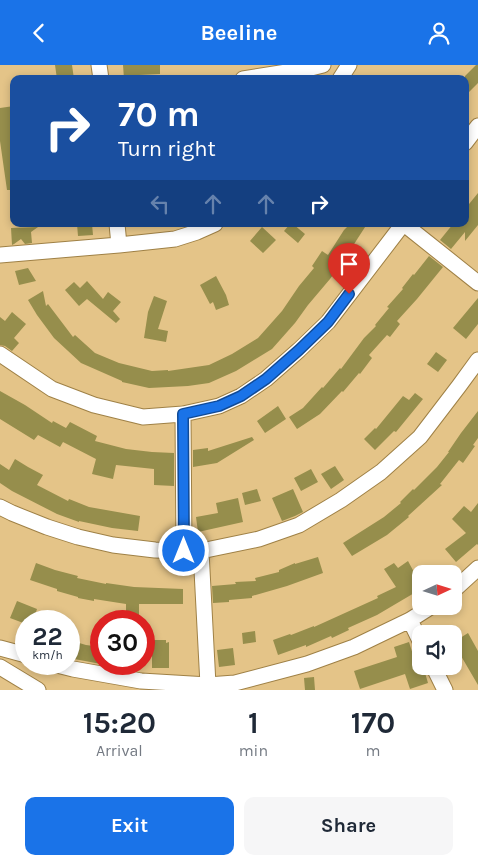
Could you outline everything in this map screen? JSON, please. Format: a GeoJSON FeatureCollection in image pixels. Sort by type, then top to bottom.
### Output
{"type":"FeatureCollection","features":[{"type":"Feature","properties":{"kind":"street"},"geometry":{"type":"LineString","coordinates":[[268,75],[323,65]]}},
{"type":"Feature","properties":{"kind":"street"},"geometry":{"type":"LineString","coordinates":[[469,138],[478,126]]}},
{"type":"Feature","properties":{"kind":"street"},"geometry":{"type":"LineString","coordinates":[[117,227],[119,245]]}},
{"type":"Feature","properties":{"kind":"street"},"geometry":{"type":"LineString","coordinates":[[0,255],[175,239],[208,227]]}},
{"type":"Feature","properties":{"kind":"street"},"geometry":{"type":"LineString","coordinates":[[0,354],[52,389],[94,405],[143,417],[183,414],[219,406],[241,396],[266,379],[328,322],[401,227]]}},
{"type":"Feature","properties":{"kind":"street"},"geometry":{"type":"LineString","coordinates":[[407,227],[478,283]]}},
{"type":"Feature","properties":{"kind":"street"},"geometry":{"type":"LineString","coordinates":[[0,507],[47,527],[113,545],[154,550],[202,551],[259,539],[299,525],[341,500],[381,472],[420,437],[478,360]]}},
{"type":"Feature","properties":{"kind":"street"},"geometry":{"type":"LineString","coordinates":[[183,414],[184,551]]}},
{"type":"Feature","properties":{"kind":"street"},"geometry":{"type":"LineString","coordinates":[[202,551],[208,685]]}},
{"type":"Feature","properties":{"kind":"street"},"geometry":{"type":"LineString","coordinates":[[462,583],[478,568]]}},
{"type":"Feature","properties":{"kind":"street"},"geometry":{"type":"LineString","coordinates":[[80,670],[141,681],[208,685],[236,683],[307,664],[354,647],[417,615]]}},
{"type":"Feature","properties":{"kind":"street"},"geometry":{"type":"LineString","coordinates":[[410,619],[413,625]]}},
{"type":"Feature","properties":{"kind":"street"},"geometry":{"type":"LineString","coordinates":[[0,648],[15,652]]}},
{"type":"Feature","properties":{"kind":"street"},"geometry":{"type":"LineString","coordinates":[[0,667],[38,690]]}},
{"type":"Feature","properties":{"kind":"street"},"geometry":{"type":"LineString","coordinates":[[438,675],[445,690]]}},
{"type":"Feature","properties":{"kind":"building"},"geometry":{"type":"Polygon","coordinates":[[[55,65],[72,65],[73,75],[56,75],[55,65]]]}},
{"type":"Feature","properties":{"kind":"building"},"geometry":{"type":"Polygon","coordinates":[[[123,65],[160,65],[160,74],[124,75],[123,65]]]}},
{"type":"Feature","properties":{"kind":"building"},"geometry":{"type":"Polygon","coordinates":[[[478,65],[478,83],[469,92],[469,75],[466,75],[478,65]]]}},
{"type":"Feature","properties":{"kind":"building"},"geometry":{"type":"Polygon","coordinates":[[[10,107],[10,190],[7,190],[0,141],[0,108],[10,107]]]}},
{"type":"Feature","properties":{"kind":"building"},"geometry":{"type":"Polygon","coordinates":[[[478,193],[478,225],[465,241],[465,232],[451,249],[440,240],[451,227],[469,227],[469,204],[478,193]]]}},
{"type":"Feature","properties":{"kind":"building"},"geometry":{"type":"Polygon","coordinates":[[[38,227],[31,232],[32,243],[25,244],[21,239],[12,245],[11,228],[38,227]]]}},
{"type":"Feature","properties":{"kind":"building"},"geometry":{"type":"Polygon","coordinates":[[[77,227],[92,227],[93,235],[78,236],[77,227]]]}},
{"type":"Feature","properties":{"kind":"building"},"geometry":{"type":"Polygon","coordinates":[[[262,227],[276,240],[263,253],[250,241],[262,227]]]}},
{"type":"Feature","properties":{"kind":"building"},"geometry":{"type":"Polygon","coordinates":[[[287,227],[297,227],[305,234],[298,243],[284,231],[287,227]]]}},
{"type":"Feature","properties":{"kind":"building"},"geometry":{"type":"Polygon","coordinates":[[[347,227],[365,227],[330,279],[295,323],[272,349],[236,371],[209,383],[149,388],[122,382],[81,363],[54,338],[28,300],[43,291],[46,306],[48,304],[73,337],[75,335],[95,353],[119,363],[152,371],[168,371],[209,365],[258,338],[282,311],[314,268],[312,266],[322,251],[328,255],[347,227]]]}},
{"type":"Feature","properties":{"kind":"building"},"geometry":{"type":"Polygon","coordinates":[[[429,256],[443,267],[397,321],[400,324],[390,337],[387,335],[369,355],[372,358],[343,392],[320,414],[297,429],[289,417],[303,408],[341,369],[364,338],[376,326],[389,308],[387,307],[429,256]]]}},
{"type":"Feature","properties":{"kind":"building"},"geometry":{"type":"Polygon","coordinates":[[[28,268],[36,281],[19,285],[15,271],[28,268]]]}},
{"type":"Feature","properties":{"kind":"building"},"geometry":{"type":"Polygon","coordinates":[[[216,276],[229,305],[216,310],[213,302],[210,304],[200,285],[216,276]]]}},
{"type":"Feature","properties":{"kind":"building"},"geometry":{"type":"Polygon","coordinates":[[[87,281],[103,299],[108,292],[121,302],[113,311],[120,319],[116,323],[87,299],[79,306],[65,290],[74,282],[80,288],[87,281]]]}},
{"type":"Feature","properties":{"kind":"building"},"geometry":{"type":"Polygon","coordinates":[[[154,296],[167,301],[158,329],[168,331],[166,342],[144,338],[148,312],[154,296]]]}},
{"type":"Feature","properties":{"kind":"building"},"geometry":{"type":"Polygon","coordinates":[[[478,298],[478,324],[466,339],[453,328],[478,298]]]}},
{"type":"Feature","properties":{"kind":"building"},"geometry":{"type":"Polygon","coordinates":[[[12,312],[26,324],[14,338],[19,343],[12,351],[0,345],[0,317],[5,321],[12,312]]]}},
{"type":"Feature","properties":{"kind":"building"},"geometry":{"type":"Polygon","coordinates":[[[436,352],[447,360],[438,372],[427,364],[436,352]]]}},
{"type":"Feature","properties":{"kind":"building"},"geometry":{"type":"Polygon","coordinates":[[[0,391],[52,423],[53,421],[66,428],[70,422],[97,436],[95,441],[126,449],[174,453],[174,486],[154,485],[154,469],[116,465],[113,479],[92,474],[96,459],[63,442],[60,447],[38,435],[34,440],[0,419],[0,391]]]}},
{"type":"Feature","properties":{"kind":"building"},"geometry":{"type":"Polygon","coordinates":[[[415,393],[423,399],[396,432],[394,431],[375,450],[364,439],[376,429],[403,396],[409,400],[415,393]]]}},
{"type":"Feature","properties":{"kind":"building"},"geometry":{"type":"Polygon","coordinates":[[[278,406],[286,419],[265,433],[257,421],[278,406]]]}},
{"type":"Feature","properties":{"kind":"building"},"geometry":{"type":"Polygon","coordinates":[[[478,411],[478,438],[473,445],[475,446],[463,463],[459,460],[440,484],[442,485],[409,517],[387,535],[352,556],[343,543],[384,517],[401,503],[437,467],[478,411]]]}},
{"type":"Feature","properties":{"kind":"building"},"geometry":{"type":"Polygon","coordinates":[[[252,437],[254,440],[217,463],[193,467],[193,450],[208,448],[208,451],[252,437]]]}},
{"type":"Feature","properties":{"kind":"building"},"geometry":{"type":"Polygon","coordinates":[[[15,459],[43,475],[37,485],[68,501],[69,499],[89,507],[140,516],[138,531],[79,522],[57,514],[12,491],[0,483],[0,464],[9,470],[15,459]]]}},
{"type":"Feature","properties":{"kind":"building"},"geometry":{"type":"Polygon","coordinates":[[[335,466],[344,480],[331,489],[321,474],[335,466]]]}},
{"type":"Feature","properties":{"kind":"building"},"geometry":{"type":"Polygon","coordinates":[[[311,469],[318,482],[301,491],[294,478],[311,469]]]}},
{"type":"Feature","properties":{"kind":"building"},"geometry":{"type":"Polygon","coordinates":[[[257,489],[261,501],[245,505],[242,493],[257,489]]]}},
{"type":"Feature","properties":{"kind":"building"},"geometry":{"type":"Polygon","coordinates":[[[293,489],[303,512],[282,521],[272,498],[293,489]]]}},
{"type":"Feature","properties":{"kind":"building"},"geometry":{"type":"Polygon","coordinates":[[[238,498],[243,522],[198,532],[196,517],[218,513],[216,503],[238,498]]]}},
{"type":"Feature","properties":{"kind":"building"},"geometry":{"type":"Polygon","coordinates":[[[478,503],[478,545],[456,562],[445,549],[466,533],[452,519],[464,506],[471,512],[478,503]]]}},
{"type":"Feature","properties":{"kind":"building"},"geometry":{"type":"Polygon","coordinates":[[[318,557],[323,573],[252,596],[252,598],[213,603],[212,586],[256,581],[255,578],[279,572],[279,570],[295,563],[318,557]]]}},
{"type":"Feature","properties":{"kind":"building"},"geometry":{"type":"Polygon","coordinates":[[[408,561],[412,568],[412,594],[332,638],[331,636],[306,647],[306,645],[278,655],[273,640],[314,627],[378,598],[377,596],[396,587],[384,569],[394,563],[398,568],[408,561]]]}},
{"type":"Feature","properties":{"kind":"building"},"geometry":{"type":"Polygon","coordinates":[[[36,563],[78,576],[77,578],[106,584],[183,589],[183,604],[139,604],[139,610],[126,610],[126,604],[78,598],[30,580],[36,563]]]}},
{"type":"Feature","properties":{"kind":"building"},"geometry":{"type":"Polygon","coordinates":[[[17,601],[37,609],[15,610],[15,620],[10,618],[17,601]]]}},
{"type":"Feature","properties":{"kind":"building"},"geometry":{"type":"Polygon","coordinates":[[[255,631],[256,642],[243,644],[242,633],[255,631]]]}},
{"type":"Feature","properties":{"kind":"building"},"geometry":{"type":"Polygon","coordinates":[[[468,633],[478,651],[478,685],[462,658],[462,637],[468,633]]]}},
{"type":"Feature","properties":{"kind":"building"},"geometry":{"type":"Polygon","coordinates":[[[155,640],[166,640],[166,643],[169,642],[169,668],[155,668],[155,640]]]}},
{"type":"Feature","properties":{"kind":"building"},"geometry":{"type":"Polygon","coordinates":[[[409,642],[412,652],[412,675],[426,675],[428,683],[410,689],[405,674],[360,689],[354,671],[397,657],[394,647],[409,642]]]}},
{"type":"Feature","properties":{"kind":"building"},"geometry":{"type":"Polygon","coordinates":[[[80,643],[90,646],[90,662],[80,660],[80,643]]]}},
{"type":"Feature","properties":{"kind":"building"},"geometry":{"type":"Polygon","coordinates":[[[233,648],[235,665],[219,667],[217,650],[233,648]]]}},
{"type":"Feature","properties":{"kind":"building"},"geometry":{"type":"Polygon","coordinates":[[[314,677],[315,690],[305,690],[304,678],[314,677]]]}},
{"type":"Feature","properties":{"kind":"route"},"geometry":{"type":"LineString","coordinates":[[184,551],[183,414],[219,406],[241,396],[266,379],[328,322],[349,294]]}}]}
